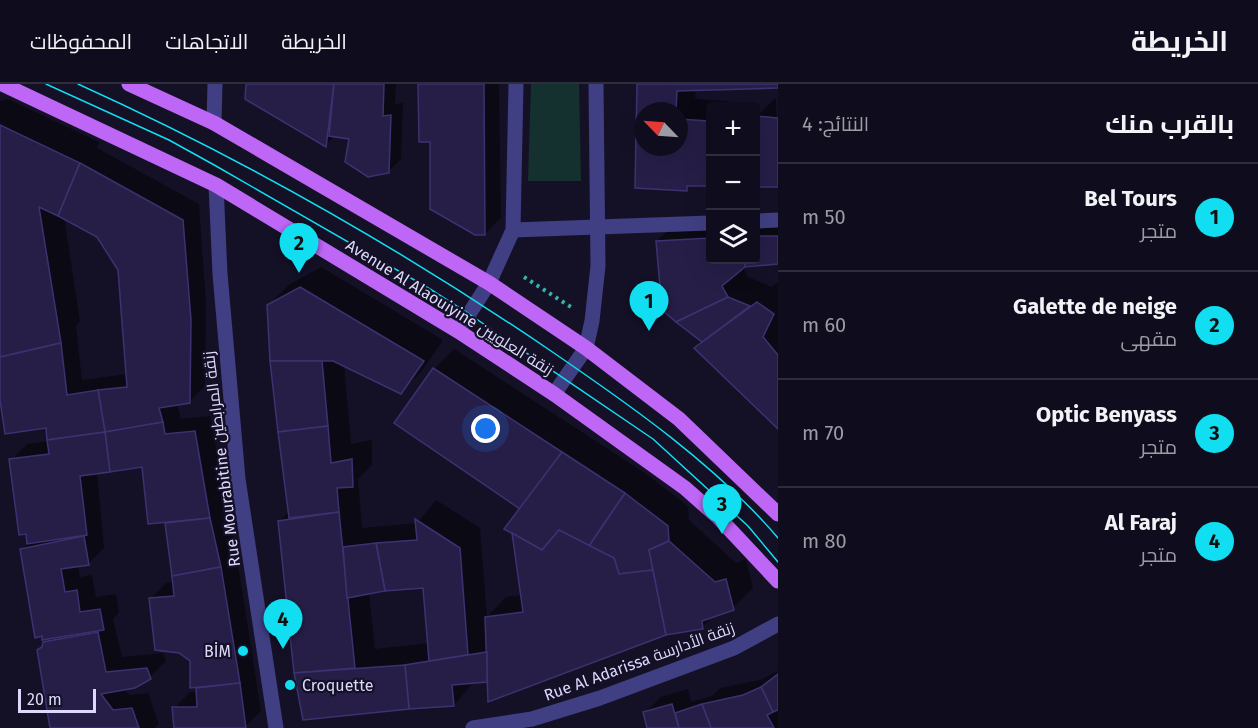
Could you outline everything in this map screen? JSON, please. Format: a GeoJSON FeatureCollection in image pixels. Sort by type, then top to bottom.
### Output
{"type":"FeatureCollection","features":[{"type":"Feature","properties":{"kind":"main road","name":"Avenue Al Alaouiyine زنقة العلويين"},"geometry":{"type":"LineString","coordinates":[[2,84],[216,185],[458,331],[554,394],[686,488],[719,518],[778,581]]}},
{"type":"Feature","properties":{"kind":"main road"},"geometry":{"type":"LineString","coordinates":[[129,84],[214,123],[489,283],[586,348],[679,419],[778,514]]}},
{"type":"Feature","properties":{"kind":"street"},"geometry":{"type":"LineString","coordinates":[[214,123],[215,84]]}},
{"type":"Feature","properties":{"kind":"street"},"geometry":{"type":"LineString","coordinates":[[458,331],[489,283],[513,230],[516,84]]}},
{"type":"Feature","properties":{"kind":"street"},"geometry":{"type":"LineString","coordinates":[[554,394],[586,348],[592,321],[598,266],[596,84]]}},
{"type":"Feature","properties":{"kind":"street","name":"Rue Mourabitine زنقة المرابطين"},"geometry":{"type":"LineString","coordinates":[[216,185],[220,274],[238,479],[276,728]]}},
{"type":"Feature","properties":{"kind":"street"},"geometry":{"type":"LineString","coordinates":[[760,221],[778,220]]}},
{"type":"Feature","properties":{"kind":"street"},"geometry":{"type":"LineString","coordinates":[[513,230],[706,223]]}},
{"type":"Feature","properties":{"kind":"street","name":"Rue Al Adarissa زنقة الأدارسة"},"geometry":{"type":"LineString","coordinates":[[473,728],[532,719],[600,698],[734,648],[778,624]]}},
{"type":"Feature","properties":{"kind":"path"},"geometry":{"type":"LineString","coordinates":[[524,277],[581,313]]}},
{"type":"Feature","properties":{"kind":"green space"},"geometry":{"type":"Polygon","coordinates":[[[531,84],[579,84],[581,181],[528,181],[531,84]]]}},
{"type":"Feature","properties":{"kind":"building"},"geometry":{"type":"Polygon","coordinates":[[[246,84],[334,84],[326,147],[245,99],[246,84]]]}},
{"type":"Feature","properties":{"kind":"building"},"geometry":{"type":"Polygon","coordinates":[[[334,84],[384,84],[383,116],[391,115],[389,173],[368,177],[345,162],[349,139],[329,136],[334,84]]]}},
{"type":"Feature","properties":{"kind":"building"},"geometry":{"type":"Polygon","coordinates":[[[418,84],[484,84],[485,235],[475,235],[430,209],[430,142],[419,142],[418,84]]]}},
{"type":"Feature","properties":{"kind":"building"},"geometry":{"type":"Polygon","coordinates":[[[637,84],[778,84],[778,88],[677,91],[676,102],[637,102],[637,84]]]}},
{"type":"Feature","properties":{"kind":"building"},"geometry":{"type":"Polygon","coordinates":[[[760,116],[778,118],[778,187],[760,187],[760,116]]]}},
{"type":"Feature","properties":{"kind":"building"},"geometry":{"type":"Polygon","coordinates":[[[688,120],[706,121],[706,186],[687,186],[687,191],[635,188],[636,156],[688,156],[688,120]]]}},
{"type":"Feature","properties":{"kind":"building"},"geometry":{"type":"Polygon","coordinates":[[[0,125],[80,163],[58,216],[39,207],[61,343],[0,357],[0,125]]]}},
{"type":"Feature","properties":{"kind":"building"},"geometry":{"type":"Polygon","coordinates":[[[80,163],[183,220],[191,320],[190,403],[159,408],[163,422],[105,432],[98,390],[127,387],[118,270],[97,237],[58,216],[80,163]]]}},
{"type":"Feature","properties":{"kind":"building"},"geometry":{"type":"Polygon","coordinates":[[[760,236],[778,236],[778,264],[745,267],[745,264],[760,264],[760,236]]]}},
{"type":"Feature","properties":{"kind":"building"},"geometry":{"type":"Polygon","coordinates":[[[706,238],[706,264],[745,264],[745,267],[722,286],[728,297],[676,322],[662,310],[656,241],[706,238]]]}},
{"type":"Feature","properties":{"kind":"building"},"geometry":{"type":"Polygon","coordinates":[[[300,287],[424,361],[401,394],[333,361],[270,361],[267,305],[300,287]]]}},
{"type":"Feature","properties":{"kind":"building"},"geometry":{"type":"Polygon","coordinates":[[[728,297],[750,306],[702,342],[676,322],[728,297]]]}},
{"type":"Feature","properties":{"kind":"building"},"geometry":{"type":"Polygon","coordinates":[[[757,302],[774,314],[763,337],[778,355],[778,429],[694,348],[757,302]]]}},
{"type":"Feature","properties":{"kind":"building"},"geometry":{"type":"Polygon","coordinates":[[[61,343],[67,395],[98,390],[105,432],[47,440],[46,428],[5,434],[0,400],[0,357],[61,343]]]}},
{"type":"Feature","properties":{"kind":"building"},"geometry":{"type":"Polygon","coordinates":[[[270,361],[322,361],[328,426],[278,432],[270,361]]]}},
{"type":"Feature","properties":{"kind":"building"},"geometry":{"type":"Polygon","coordinates":[[[433,368],[562,452],[520,509],[394,423],[433,368]]]}},
{"type":"Feature","properties":{"kind":"building"},"geometry":{"type":"Polygon","coordinates":[[[163,422],[165,434],[195,431],[210,518],[148,524],[142,467],[110,472],[105,432],[163,422]]]}},
{"type":"Feature","properties":{"kind":"building"},"geometry":{"type":"Polygon","coordinates":[[[328,426],[331,463],[352,459],[353,487],[337,488],[339,512],[289,518],[278,432],[328,426]]]}},
{"type":"Feature","properties":{"kind":"building"},"geometry":{"type":"Polygon","coordinates":[[[105,432],[110,472],[80,476],[87,535],[27,544],[26,534],[19,535],[9,459],[49,454],[47,440],[105,432]]]}},
{"type":"Feature","properties":{"kind":"building"},"geometry":{"type":"Polygon","coordinates":[[[562,452],[625,493],[589,546],[559,530],[542,550],[504,529],[562,452]]]}},
{"type":"Feature","properties":{"kind":"building"},"geometry":{"type":"Polygon","coordinates":[[[625,493],[668,526],[669,541],[649,550],[653,570],[619,574],[614,558],[589,546],[625,493]]]}},
{"type":"Feature","properties":{"kind":"building"},"geometry":{"type":"Polygon","coordinates":[[[339,512],[355,668],[294,673],[278,521],[339,512]]]}},
{"type":"Feature","properties":{"kind":"building"},"geometry":{"type":"Polygon","coordinates":[[[210,518],[221,567],[172,576],[165,523],[210,518]]]}},
{"type":"Feature","properties":{"kind":"building"},"geometry":{"type":"Polygon","coordinates":[[[415,519],[460,548],[468,655],[429,661],[423,588],[385,591],[376,543],[417,540],[415,519]]]}},
{"type":"Feature","properties":{"kind":"building"},"geometry":{"type":"Polygon","coordinates":[[[559,530],[614,558],[619,574],[653,570],[666,635],[488,702],[485,617],[523,612],[512,533],[542,550],[559,530]]]}},
{"type":"Feature","properties":{"kind":"building"},"geometry":{"type":"Polygon","coordinates":[[[84,536],[89,565],[61,569],[65,592],[77,590],[80,612],[100,609],[104,630],[42,640],[42,636],[35,638],[20,549],[84,536]]]}},
{"type":"Feature","properties":{"kind":"building"},"geometry":{"type":"Polygon","coordinates":[[[669,541],[715,582],[726,579],[734,610],[702,621],[703,629],[666,635],[649,550],[669,541]]]}},
{"type":"Feature","properties":{"kind":"building"},"geometry":{"type":"Polygon","coordinates":[[[376,543],[385,591],[347,598],[343,547],[376,543]]]}},
{"type":"Feature","properties":{"kind":"building"},"geometry":{"type":"Polygon","coordinates":[[[221,567],[240,683],[190,688],[190,661],[179,653],[155,650],[149,598],[174,596],[172,576],[221,567]]]}},
{"type":"Feature","properties":{"kind":"building"},"geometry":{"type":"Polygon","coordinates":[[[98,632],[106,672],[147,668],[151,679],[135,688],[101,694],[113,710],[132,708],[139,728],[50,728],[37,650],[42,647],[43,642],[98,632]]]}},
{"type":"Feature","properties":{"kind":"building"},"geometry":{"type":"Polygon","coordinates":[[[487,652],[487,682],[452,685],[454,706],[409,709],[405,665],[487,652]]]}},
{"type":"Feature","properties":{"kind":"building"},"geometry":{"type":"Polygon","coordinates":[[[405,665],[409,709],[303,720],[294,673],[405,665]]]}},
{"type":"Feature","properties":{"kind":"building"},"geometry":{"type":"Polygon","coordinates":[[[778,674],[778,710],[773,712],[761,687],[778,674]]]}},
{"type":"Feature","properties":{"kind":"building"},"geometry":{"type":"Polygon","coordinates":[[[240,683],[246,728],[174,728],[172,707],[197,707],[196,688],[240,683]]]}},
{"type":"Feature","properties":{"kind":"building"},"geometry":{"type":"Polygon","coordinates":[[[761,687],[773,712],[767,715],[774,728],[711,728],[702,704],[743,695],[761,687]]]}},
{"type":"Feature","properties":{"kind":"building"},"geometry":{"type":"Polygon","coordinates":[[[672,704],[679,728],[647,728],[643,712],[672,704]]]}},
{"type":"Feature","properties":{"kind":"building"},"geometry":{"type":"Polygon","coordinates":[[[702,704],[711,728],[679,728],[675,713],[702,704]]]}},
{"type":"Feature","properties":{"kind":"tram line"},"geometry":{"type":"LineString","coordinates":[[46,84],[169,140],[430,289],[469,314],[653,439],[748,526],[778,562]]}},
{"type":"Feature","properties":{"kind":"tram line"},"geometry":{"type":"LineString","coordinates":[[78,84],[201,143],[320,207],[494,313],[671,437],[754,511],[778,538]]}},
{"type":"Feature","properties":{"kind":"place","name":"Galette de neige"},"geometry":{"type":"Point","coordinates":[299,273]}},
{"type":"Feature","properties":{"kind":"place","name":"Bel Tours"},"geometry":{"type":"Point","coordinates":[649,331]}},
{"type":"Feature","properties":{"kind":"place","name":"Optic Benyass"},"geometry":{"type":"Point","coordinates":[722,534]}},
{"type":"Feature","properties":{"kind":"place","name":"Al Faraj"},"geometry":{"type":"Point","coordinates":[283,649]}},
{"type":"Feature","properties":{"kind":"place","name":"BİM"},"geometry":{"type":"Point","coordinates":[243,651]}},
{"type":"Feature","properties":{"kind":"place","name":"Croquette"},"geometry":{"type":"Point","coordinates":[290,685]}}]}
